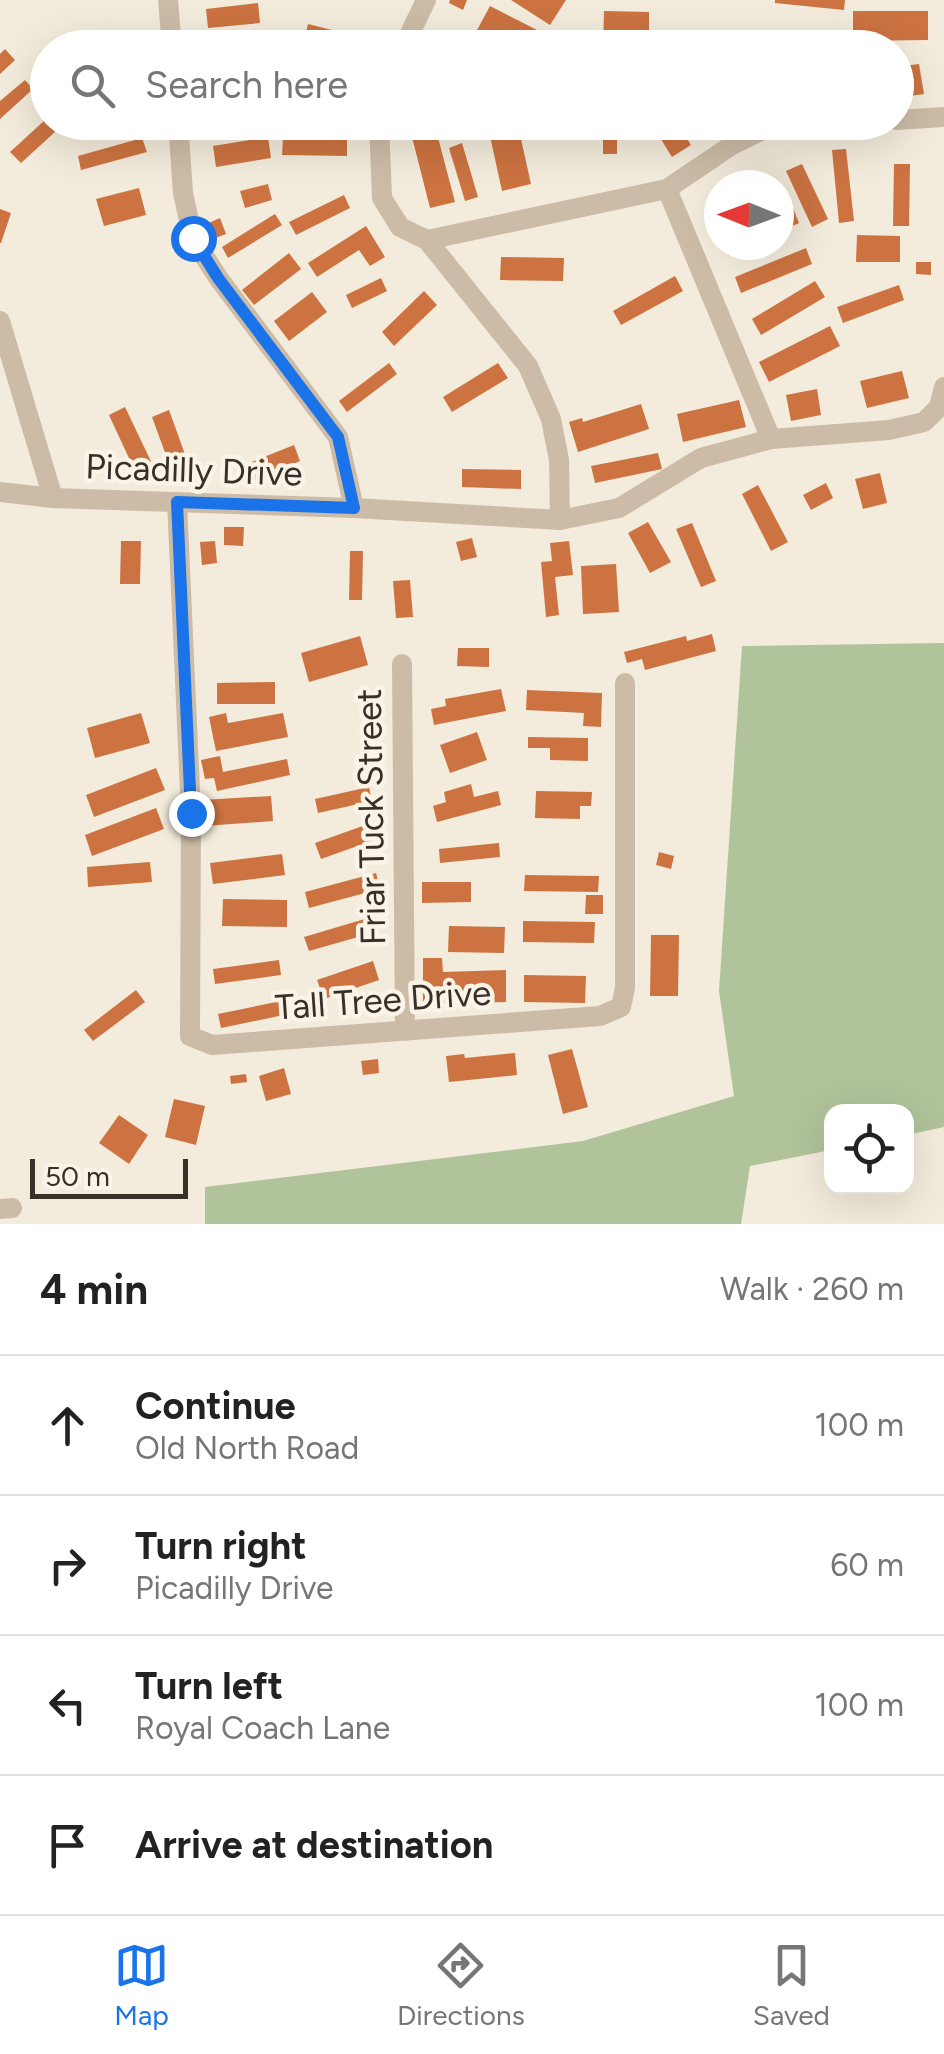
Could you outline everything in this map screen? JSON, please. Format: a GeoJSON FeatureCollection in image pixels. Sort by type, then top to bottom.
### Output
{"type":"FeatureCollection","features":[{"type":"Feature","properties":{"kind":"street"},"geometry":{"type":"LineString","coordinates":[[168,0],[170,30]]}},
{"type":"Feature","properties":{"kind":"street"},"geometry":{"type":"LineString","coordinates":[[412,30],[426,0]]}},
{"type":"Feature","properties":{"kind":"street"},"geometry":{"type":"LineString","coordinates":[[914,119],[944,117]]}},
{"type":"Feature","properties":{"kind":"street"},"geometry":{"type":"LineString","coordinates":[[179,140],[183,193],[193,238],[218,278],[338,437],[354,508]]}},
{"type":"Feature","properties":{"kind":"street"},"geometry":{"type":"LineString","coordinates":[[380,140],[382,198],[400,227],[427,240],[528,366],[551,420],[559,460],[560,520]]}},
{"type":"Feature","properties":{"kind":"street"},"geometry":{"type":"LineString","coordinates":[[427,240],[667,188],[743,140]]}},
{"type":"Feature","properties":{"kind":"street"},"geometry":{"type":"LineString","coordinates":[[667,188],[771,440]]}},
{"type":"Feature","properties":{"kind":"street"},"geometry":{"type":"LineString","coordinates":[[0,321],[54,498]]}},
{"type":"Feature","properties":{"kind":"street","name":"Picadilly Drive"},"geometry":{"type":"LineString","coordinates":[[0,492],[54,498],[354,508],[560,520],[619,508],[701,458],[771,440],[889,430],[924,422],[939,407],[944,387]]}},
{"type":"Feature","properties":{"kind":"street","name":"Tall Tree Drive"},"geometry":{"type":"LineString","coordinates":[[177,502],[191,813],[188,1018],[190,1036],[212,1045],[600,1016],[622,1006],[625,683]]}},
{"type":"Feature","properties":{"kind":"street","name":"Friar Tuck Street"},"geometry":{"type":"LineString","coordinates":[[402,664],[405,1030]]}},
{"type":"Feature","properties":{"kind":"green space"},"geometry":{"type":"Polygon","coordinates":[[[944,643],[944,1127],[914,1133],[914,1104],[824,1104],[824,1151],[750,1166],[741,1224],[205,1224],[205,1187],[583,1141],[734,1096],[719,991],[742,646],[944,643]]]}},
{"type":"Feature","properties":{"kind":"building"},"geometry":{"type":"Polygon","coordinates":[[[450,0],[467,0],[463,10],[450,0]]]}},
{"type":"Feature","properties":{"kind":"building"},"geometry":{"type":"Polygon","coordinates":[[[511,0],[566,0],[550,25],[511,0]]]}},
{"type":"Feature","properties":{"kind":"building"},"geometry":{"type":"Polygon","coordinates":[[[775,0],[845,0],[844,10],[775,0]]]}},
{"type":"Feature","properties":{"kind":"building"},"geometry":{"type":"Polygon","coordinates":[[[258,3],[260,23],[208,28],[206,9],[258,3]]]}},
{"type":"Feature","properties":{"kind":"building"},"geometry":{"type":"Polygon","coordinates":[[[490,6],[537,30],[477,30],[490,6]]]}},
{"type":"Feature","properties":{"kind":"building"},"geometry":{"type":"Polygon","coordinates":[[[604,11],[649,12],[649,30],[603,30],[604,11]]]}},
{"type":"Feature","properties":{"kind":"building"},"geometry":{"type":"Polygon","coordinates":[[[853,11],[928,11],[928,40],[914,40],[914,30],[853,30],[853,11]]]}},
{"type":"Feature","properties":{"kind":"building"},"geometry":{"type":"Polygon","coordinates":[[[308,24],[332,30],[306,30],[308,24]]]}},
{"type":"Feature","properties":{"kind":"building"},"geometry":{"type":"Polygon","coordinates":[[[5,49],[15,60],[0,74],[0,54],[5,49]]]}},
{"type":"Feature","properties":{"kind":"building"},"geometry":{"type":"Polygon","coordinates":[[[919,64],[924,94],[914,95],[914,65],[919,64]]]}},
{"type":"Feature","properties":{"kind":"building"},"geometry":{"type":"Polygon","coordinates":[[[25,80],[30,86],[30,92],[0,119],[0,101],[25,80]]]}},
{"type":"Feature","properties":{"kind":"building"},"geometry":{"type":"Polygon","coordinates":[[[30,134],[30,140],[46,140],[21,163],[10,152],[30,134]]]}},
{"type":"Feature","properties":{"kind":"building"},"geometry":{"type":"Polygon","coordinates":[[[135,140],[143,140],[147,152],[81,170],[78,156],[135,140]]]}},
{"type":"Feature","properties":{"kind":"building"},"geometry":{"type":"Polygon","coordinates":[[[268,140],[271,158],[216,167],[213,146],[268,140]]]}},
{"type":"Feature","properties":{"kind":"building"},"geometry":{"type":"Polygon","coordinates":[[[283,140],[347,140],[347,156],[282,155],[283,140]]]}},
{"type":"Feature","properties":{"kind":"building"},"geometry":{"type":"Polygon","coordinates":[[[413,140],[439,140],[455,202],[430,208],[413,140]]]}},
{"type":"Feature","properties":{"kind":"building"},"geometry":{"type":"Polygon","coordinates":[[[491,140],[521,140],[531,184],[502,191],[491,140]]]}},
{"type":"Feature","properties":{"kind":"building"},"geometry":{"type":"Polygon","coordinates":[[[603,140],[617,140],[617,154],[603,154],[603,140]]]}},
{"type":"Feature","properties":{"kind":"building"},"geometry":{"type":"Polygon","coordinates":[[[661,140],[688,140],[691,145],[672,157],[661,140]]]}},
{"type":"Feature","properties":{"kind":"building"},"geometry":{"type":"Polygon","coordinates":[[[462,143],[478,197],[465,201],[449,148],[462,143]]]}},
{"type":"Feature","properties":{"kind":"building"},"geometry":{"type":"Polygon","coordinates":[[[846,149],[854,221],[839,223],[832,150],[846,149]]]}},
{"type":"Feature","properties":{"kind":"building"},"geometry":{"type":"Polygon","coordinates":[[[802,164],[828,219],[812,227],[794,188],[794,170],[788,170],[802,164]]]}},
{"type":"Feature","properties":{"kind":"building"},"geometry":{"type":"Polygon","coordinates":[[[894,164],[910,164],[909,226],[893,226],[894,164]]]}},
{"type":"Feature","properties":{"kind":"building"},"geometry":{"type":"Polygon","coordinates":[[[268,184],[272,200],[245,208],[240,191],[268,184]]]}},
{"type":"Feature","properties":{"kind":"building"},"geometry":{"type":"Polygon","coordinates":[[[139,188],[146,215],[104,226],[96,199],[139,188]]]}},
{"type":"Feature","properties":{"kind":"building"},"geometry":{"type":"Polygon","coordinates":[[[344,195],[350,208],[296,235],[289,222],[344,195]]]}},
{"type":"Feature","properties":{"kind":"building"},"geometry":{"type":"Polygon","coordinates":[[[0,209],[11,213],[1,243],[0,243],[0,209]]]}},
{"type":"Feature","properties":{"kind":"building"},"geometry":{"type":"Polygon","coordinates":[[[275,214],[282,225],[228,258],[222,247],[275,214]]]}},
{"type":"Feature","properties":{"kind":"building"},"geometry":{"type":"Polygon","coordinates":[[[220,218],[226,234],[210,240],[204,225],[220,218]]]}},
{"type":"Feature","properties":{"kind":"building"},"geometry":{"type":"Polygon","coordinates":[[[366,226],[385,257],[370,266],[359,250],[317,277],[308,263],[366,226]]]}},
{"type":"Feature","properties":{"kind":"building"},"geometry":{"type":"Polygon","coordinates":[[[857,235],[900,236],[900,262],[856,262],[857,235]]]}},
{"type":"Feature","properties":{"kind":"building"},"geometry":{"type":"Polygon","coordinates":[[[806,248],[812,264],[741,293],[735,277],[777,260],[794,260],[794,253],[806,248]]]}},
{"type":"Feature","properties":{"kind":"building"},"geometry":{"type":"Polygon","coordinates":[[[289,253],[301,269],[254,305],[242,290],[289,253]]]}},
{"type":"Feature","properties":{"kind":"building"},"geometry":{"type":"Polygon","coordinates":[[[501,257],[564,258],[563,281],[500,280],[501,257]]]}},
{"type":"Feature","properties":{"kind":"building"},"geometry":{"type":"Polygon","coordinates":[[[916,262],[931,262],[931,275],[916,274],[916,262]]]}},
{"type":"Feature","properties":{"kind":"building"},"geometry":{"type":"Polygon","coordinates":[[[675,276],[683,291],[621,325],[613,311],[675,276]]]}},
{"type":"Feature","properties":{"kind":"building"},"geometry":{"type":"Polygon","coordinates":[[[381,278],[387,291],[352,308],[346,295],[381,278]]]}},
{"type":"Feature","properties":{"kind":"building"},"geometry":{"type":"Polygon","coordinates":[[[815,281],[825,297],[761,335],[752,319],[815,281]]]}},
{"type":"Feature","properties":{"kind":"building"},"geometry":{"type":"Polygon","coordinates":[[[899,285],[904,300],[843,323],[837,307],[899,285]]]}},
{"type":"Feature","properties":{"kind":"building"},"geometry":{"type":"Polygon","coordinates":[[[424,291],[437,305],[394,346],[382,332],[424,291]]]}},
{"type":"Feature","properties":{"kind":"building"},"geometry":{"type":"Polygon","coordinates":[[[312,292],[327,312],[289,341],[274,321],[312,292]]]}},
{"type":"Feature","properties":{"kind":"building"},"geometry":{"type":"Polygon","coordinates":[[[830,326],[840,346],[769,382],[759,362],[830,326]]]}},
{"type":"Feature","properties":{"kind":"building"},"geometry":{"type":"Polygon","coordinates":[[[389,363],[397,374],[347,412],[339,401],[389,363]]]}},
{"type":"Feature","properties":{"kind":"building"},"geometry":{"type":"Polygon","coordinates":[[[498,363],[508,378],[452,412],[443,397],[498,363]]]}},
{"type":"Feature","properties":{"kind":"building"},"geometry":{"type":"Polygon","coordinates":[[[902,371],[909,398],[867,408],[860,381],[902,371]]]}},
{"type":"Feature","properties":{"kind":"building"},"geometry":{"type":"Polygon","coordinates":[[[817,389],[821,415],[791,421],[786,395],[817,389]]]}},
{"type":"Feature","properties":{"kind":"building"},"geometry":{"type":"Polygon","coordinates":[[[739,400],[746,427],[683,442],[677,414],[739,400]]]}},
{"type":"Feature","properties":{"kind":"building"},"geometry":{"type":"Polygon","coordinates":[[[641,404],[649,429],[578,452],[569,422],[582,418],[583,422],[641,404]]]}},
{"type":"Feature","properties":{"kind":"building"},"geometry":{"type":"Polygon","coordinates":[[[125,407],[157,474],[140,482],[109,415],[125,407]]]}},
{"type":"Feature","properties":{"kind":"building"},"geometry":{"type":"Polygon","coordinates":[[[169,410],[191,471],[174,477],[152,417],[169,410]]]}},
{"type":"Feature","properties":{"kind":"building"},"geometry":{"type":"Polygon","coordinates":[[[294,445],[300,461],[251,482],[244,465],[294,445]]]}},
{"type":"Feature","properties":{"kind":"building"},"geometry":{"type":"Polygon","coordinates":[[[658,453],[662,469],[595,483],[591,466],[658,453]]]}},
{"type":"Feature","properties":{"kind":"building"},"geometry":{"type":"Polygon","coordinates":[[[462,469],[521,470],[521,489],[462,487],[462,469]]]}},
{"type":"Feature","properties":{"kind":"building"},"geometry":{"type":"Polygon","coordinates":[[[880,473],[887,503],[863,509],[855,479],[880,473]]]}},
{"type":"Feature","properties":{"kind":"building"},"geometry":{"type":"Polygon","coordinates":[[[826,483],[833,498],[811,510],[803,495],[826,483]]]}},
{"type":"Feature","properties":{"kind":"building"},"geometry":{"type":"Polygon","coordinates":[[[758,485],[788,542],[771,551],[742,494],[758,485]]]}},
{"type":"Feature","properties":{"kind":"building"},"geometry":{"type":"Polygon","coordinates":[[[648,522],[671,562],[650,573],[628,533],[648,522]]]}},
{"type":"Feature","properties":{"kind":"building"},"geometry":{"type":"Polygon","coordinates":[[[692,523],[716,581],[701,587],[676,529],[692,523]]]}},
{"type":"Feature","properties":{"kind":"building"},"geometry":{"type":"Polygon","coordinates":[[[224,527],[244,527],[243,546],[224,545],[224,527]]]}},
{"type":"Feature","properties":{"kind":"building"},"geometry":{"type":"Polygon","coordinates":[[[472,538],[477,557],[461,561],[456,542],[472,538]]]}},
{"type":"Feature","properties":{"kind":"building"},"geometry":{"type":"Polygon","coordinates":[[[121,541],[141,541],[140,584],[120,584],[121,541]]]}},
{"type":"Feature","properties":{"kind":"building"},"geometry":{"type":"Polygon","coordinates":[[[215,541],[217,563],[202,565],[200,542],[215,541]]]}},
{"type":"Feature","properties":{"kind":"building"},"geometry":{"type":"Polygon","coordinates":[[[569,541],[573,575],[555,577],[559,615],[546,617],[541,562],[552,561],[550,543],[569,541]]]}},
{"type":"Feature","properties":{"kind":"building"},"geometry":{"type":"Polygon","coordinates":[[[350,551],[363,551],[362,600],[349,600],[350,551]]]}},
{"type":"Feature","properties":{"kind":"building"},"geometry":{"type":"Polygon","coordinates":[[[616,564],[619,612],[583,614],[581,566],[616,564]]]}},
{"type":"Feature","properties":{"kind":"building"},"geometry":{"type":"Polygon","coordinates":[[[410,580],[413,617],[396,618],[393,581],[410,580]]]}},
{"type":"Feature","properties":{"kind":"building"},"geometry":{"type":"Polygon","coordinates":[[[712,634],[716,651],[645,670],[642,659],[627,663],[624,652],[686,636],[687,641],[712,634]]]}},
{"type":"Feature","properties":{"kind":"building"},"geometry":{"type":"Polygon","coordinates":[[[360,636],[368,665],[309,682],[301,653],[360,636]]]}},
{"type":"Feature","properties":{"kind":"building"},"geometry":{"type":"Polygon","coordinates":[[[458,648],[489,648],[489,667],[457,666],[458,648]]]}},
{"type":"Feature","properties":{"kind":"building"},"geometry":{"type":"Polygon","coordinates":[[[275,682],[275,704],[217,704],[217,683],[275,682]]]}},
{"type":"Feature","properties":{"kind":"building"},"geometry":{"type":"Polygon","coordinates":[[[501,689],[506,711],[434,725],[431,709],[446,706],[445,699],[501,689]]]}},
{"type":"Feature","properties":{"kind":"building"},"geometry":{"type":"Polygon","coordinates":[[[527,690],[602,693],[601,727],[583,726],[584,713],[526,710],[527,690]]]}},
{"type":"Feature","properties":{"kind":"building"},"geometry":{"type":"Polygon","coordinates":[[[141,713],[150,743],[95,758],[87,728],[141,713]]]}},
{"type":"Feature","properties":{"kind":"building"},"geometry":{"type":"Polygon","coordinates":[[[226,713],[228,723],[283,713],[288,737],[216,751],[209,717],[226,713]]]}},
{"type":"Feature","properties":{"kind":"building"},"geometry":{"type":"Polygon","coordinates":[[[477,732],[487,760],[450,773],[440,745],[477,732]]]}},
{"type":"Feature","properties":{"kind":"building"},"geometry":{"type":"Polygon","coordinates":[[[528,737],[588,738],[588,761],[550,760],[550,748],[528,748],[528,737]]]}},
{"type":"Feature","properties":{"kind":"building"},"geometry":{"type":"Polygon","coordinates":[[[220,756],[223,772],[287,759],[290,775],[217,791],[214,778],[205,779],[201,760],[220,756]]]}},
{"type":"Feature","properties":{"kind":"building"},"geometry":{"type":"Polygon","coordinates":[[[156,768],[165,790],[94,817],[86,795],[156,768]]]}},
{"type":"Feature","properties":{"kind":"building"},"geometry":{"type":"Polygon","coordinates":[[[471,784],[474,797],[498,791],[501,805],[437,822],[433,806],[446,802],[444,792],[471,784]]]}},
{"type":"Feature","properties":{"kind":"building"},"geometry":{"type":"Polygon","coordinates":[[[369,787],[372,801],[318,813],[315,799],[369,787]]]}},
{"type":"Feature","properties":{"kind":"building"},"geometry":{"type":"Polygon","coordinates":[[[536,791],[592,792],[591,806],[580,806],[580,819],[535,818],[536,791]]]}},
{"type":"Feature","properties":{"kind":"building"},"geometry":{"type":"Polygon","coordinates":[[[271,796],[273,821],[204,826],[202,800],[271,796]]]}},
{"type":"Feature","properties":{"kind":"building"},"geometry":{"type":"Polygon","coordinates":[[[156,808],[164,829],[92,856],[85,835],[156,808]]]}},
{"type":"Feature","properties":{"kind":"building"},"geometry":{"type":"Polygon","coordinates":[[[371,823],[377,839],[321,859],[315,843],[371,823]]]}},
{"type":"Feature","properties":{"kind":"building"},"geometry":{"type":"Polygon","coordinates":[[[499,843],[500,857],[440,863],[439,849],[499,843]]]}},
{"type":"Feature","properties":{"kind":"building"},"geometry":{"type":"Polygon","coordinates":[[[659,852],[674,856],[671,869],[656,865],[659,852]]]}},
{"type":"Feature","properties":{"kind":"building"},"geometry":{"type":"Polygon","coordinates":[[[282,854],[285,875],[213,884],[210,863],[282,854]]]}},
{"type":"Feature","properties":{"kind":"building"},"geometry":{"type":"Polygon","coordinates":[[[150,862],[152,882],[88,887],[87,867],[150,862]]]}},
{"type":"Feature","properties":{"kind":"building"},"geometry":{"type":"Polygon","coordinates":[[[376,873],[380,889],[309,908],[305,892],[376,873]]]}},
{"type":"Feature","properties":{"kind":"building"},"geometry":{"type":"Polygon","coordinates":[[[525,875],[599,876],[598,892],[524,891],[525,875]]]}},
{"type":"Feature","properties":{"kind":"building"},"geometry":{"type":"Polygon","coordinates":[[[422,882],[471,882],[471,902],[422,903],[422,882]]]}},
{"type":"Feature","properties":{"kind":"building"},"geometry":{"type":"Polygon","coordinates":[[[586,895],[603,895],[603,914],[585,914],[586,895]]]}},
{"type":"Feature","properties":{"kind":"building"},"geometry":{"type":"Polygon","coordinates":[[[223,899],[287,900],[287,927],[222,926],[223,899]]]}},
{"type":"Feature","properties":{"kind":"building"},"geometry":{"type":"Polygon","coordinates":[[[368,918],[372,933],[309,951],[304,937],[368,918]]]}},
{"type":"Feature","properties":{"kind":"building"},"geometry":{"type":"Polygon","coordinates":[[[523,921],[595,922],[594,943],[523,942],[523,921]]]}},
{"type":"Feature","properties":{"kind":"building"},"geometry":{"type":"Polygon","coordinates":[[[449,926],[505,927],[504,953],[448,952],[449,926]]]}},
{"type":"Feature","properties":{"kind":"building"},"geometry":{"type":"Polygon","coordinates":[[[651,935],[679,935],[678,996],[650,996],[651,935]]]}},
{"type":"Feature","properties":{"kind":"building"},"geometry":{"type":"Polygon","coordinates":[[[423,958],[442,958],[443,972],[506,970],[506,1002],[423,1004],[423,958]]]}},
{"type":"Feature","properties":{"kind":"building"},"geometry":{"type":"Polygon","coordinates":[[[279,960],[281,975],[215,984],[213,969],[279,960]]]}},
{"type":"Feature","properties":{"kind":"building"},"geometry":{"type":"Polygon","coordinates":[[[373,961],[379,980],[324,999],[317,980],[373,961]]]}},
{"type":"Feature","properties":{"kind":"building"},"geometry":{"type":"Polygon","coordinates":[[[524,975],[586,976],[585,1003],[524,1002],[524,975]]]}},
{"type":"Feature","properties":{"kind":"building"},"geometry":{"type":"Polygon","coordinates":[[[136,990],[145,1002],[93,1041],[84,1030],[136,990]]]}},
{"type":"Feature","properties":{"kind":"building"},"geometry":{"type":"Polygon","coordinates":[[[281,1001],[284,1015],[221,1028],[218,1014],[281,1001]]]}},
{"type":"Feature","properties":{"kind":"building"},"geometry":{"type":"Polygon","coordinates":[[[572,1049],[588,1107],[563,1114],[548,1055],[572,1049]]]}},
{"type":"Feature","properties":{"kind":"building"},"geometry":{"type":"Polygon","coordinates":[[[515,1053],[517,1075],[449,1082],[446,1056],[515,1053]]]}},
{"type":"Feature","properties":{"kind":"building"},"geometry":{"type":"Polygon","coordinates":[[[378,1059],[379,1073],[363,1075],[361,1061],[378,1059]]]}},
{"type":"Feature","properties":{"kind":"building"},"geometry":{"type":"Polygon","coordinates":[[[284,1068],[291,1094],[266,1101],[259,1076],[284,1068]]]}},
{"type":"Feature","properties":{"kind":"building"},"geometry":{"type":"Polygon","coordinates":[[[246,1074],[247,1082],[231,1084],[230,1076],[246,1074]]]}},
{"type":"Feature","properties":{"kind":"building"},"geometry":{"type":"Polygon","coordinates":[[[174,1099],[205,1106],[196,1145],[165,1137],[174,1099]]]}},
{"type":"Feature","properties":{"kind":"building"},"geometry":{"type":"Polygon","coordinates":[[[119,1115],[148,1135],[129,1164],[99,1143],[119,1115]]]}},
{"type":"Feature","properties":{"kind":"route"},"geometry":{"type":"LineString","coordinates":[[191,813],[177,502],[354,508],[338,437],[218,278],[193,238]]}}]}
